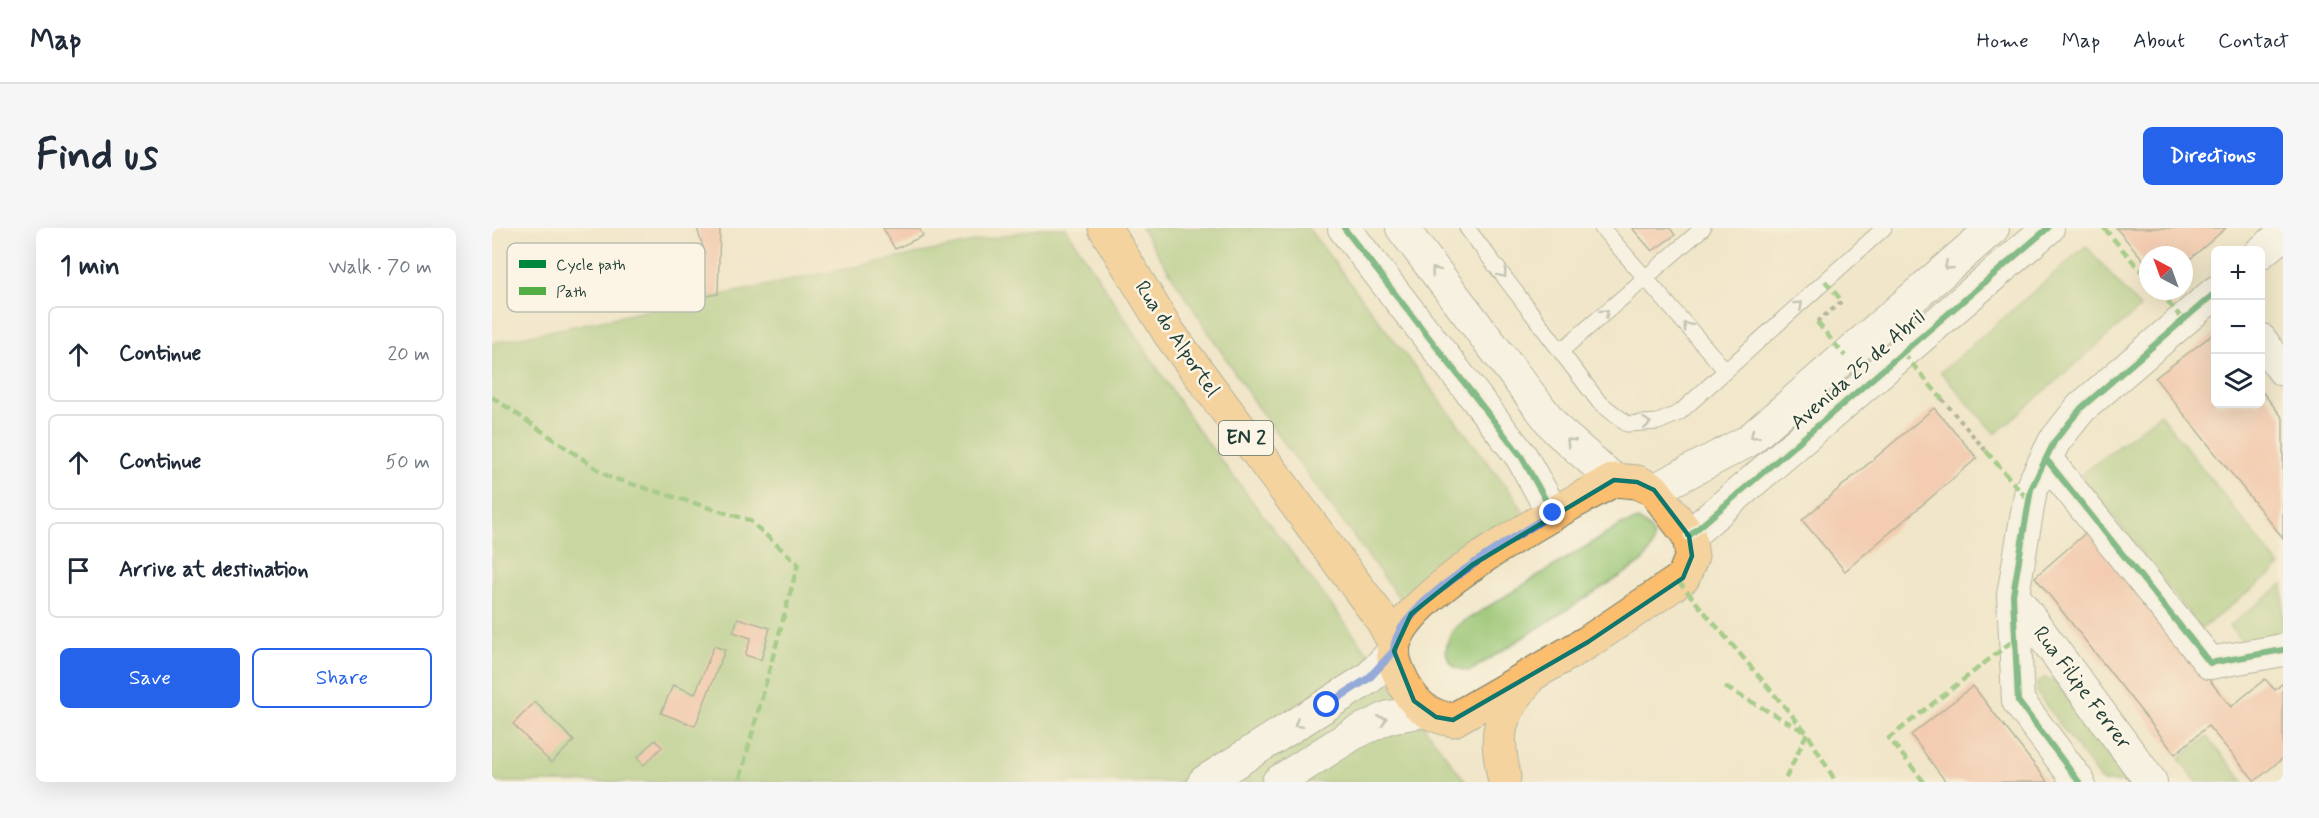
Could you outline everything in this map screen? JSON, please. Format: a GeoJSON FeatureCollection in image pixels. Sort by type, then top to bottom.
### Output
{"type":"FeatureCollection","features":[{"type":"Feature","properties":{"kind":"main road","name":"Rua do Alportel"},"geometry":{"type":"LineString","coordinates":[[1105,228],[1169,333],[1393,634]]}},
{"type":"Feature","properties":{"kind":"main road"},"geometry":{"type":"LineString","coordinates":[[1439,716],[1529,678],[1588,642],[1683,578],[1692,556],[1689,536],[1654,490],[1637,482],[1614,480],[1553,513],[1437,591],[1393,634],[1397,669],[1405,686],[1439,716],[1468,733],[1505,780]]}},
{"type":"Feature","properties":{"kind":"main road"},"geometry":{"type":"LineString","coordinates":[[1505,780],[1497,742],[1500,726],[1509,704],[1529,678]]}},
{"type":"Feature","properties":{"kind":"street"},"geometry":{"type":"LineString","coordinates":[[1344,228],[1521,456],[1553,513]]}},
{"type":"Feature","properties":{"kind":"street"},"geometry":{"type":"LineString","coordinates":[[1402,228],[1557,430],[1614,480]]}},
{"type":"Feature","properties":{"kind":"street","name":"Avenida 25 de Abril"},"geometry":{"type":"LineString","coordinates":[[1689,536],[2048,228]]}},
{"type":"Feature","properties":{"kind":"street","name":"Avenida 25 de Abril"},"geometry":{"type":"LineString","coordinates":[[1654,490],[1748,441],[1985,232]]}},
{"type":"Feature","properties":{"kind":"street","name":"Rua Filipe Ferrer"},"geometry":{"type":"LineString","coordinates":[[2079,782],[2018,701],[2013,595],[2031,489],[2054,442],[2081,408],[2211,296]]}},
{"type":"Feature","properties":{"kind":"street"},"geometry":{"type":"LineString","coordinates":[[2164,336],[2202,323],[2211,322]]}},
{"type":"Feature","properties":{"kind":"street"},"geometry":{"type":"LineString","coordinates":[[2265,346],[2283,370]]}},
{"type":"Feature","properties":{"kind":"street"},"geometry":{"type":"LineString","coordinates":[[2046,459],[2210,663],[2283,650]]}},
{"type":"Feature","properties":{"kind":"street","name":"Rua Filipe Ferrer"},"geometry":{"type":"LineString","coordinates":[[2013,595],[2151,782]]}},
{"type":"Feature","properties":{"kind":"street"},"geometry":{"type":"LineString","coordinates":[[1204,782],[1369,678],[1393,634]]}},
{"type":"Feature","properties":{"kind":"street"},"geometry":{"type":"LineString","coordinates":[[1278,782],[1362,730],[1389,717],[1439,716]]}},
{"type":"Feature","properties":{"kind":"lane"},"geometry":{"type":"LineString","coordinates":[[1467,228],[1599,402],[1628,424],[1658,422],[1679,413],[1884,228]]}},
{"type":"Feature","properties":{"kind":"lane"},"geometry":{"type":"LineString","coordinates":[[1602,228],[1726,370]]}},
{"type":"Feature","properties":{"kind":"lane"},"geometry":{"type":"LineString","coordinates":[[1561,351],[1703,228]]}},
{"type":"Feature","properties":{"kind":"path"},"geometry":{"type":"LineString","coordinates":[[1817,322],[1842,301]]}},
{"type":"Feature","properties":{"kind":"path"},"geometry":{"type":"LineString","coordinates":[[1942,399],[1986,451]]}},
{"type":"Feature","properties":{"kind":"highlighted area"},"geometry":{"type":"Polygon","coordinates":[[[1614,480],[1637,482],[1654,490],[1672,513],[1689,536],[1692,556],[1683,578],[1588,642],[1453,720],[1436,717],[1414,701],[1394,651],[1411,614],[1472,565],[1614,480]]]}},
{"type":"Feature","properties":{"kind":"green space"},"geometry":{"type":"Polygon","coordinates":[[[1041,228],[1066,228],[1195,426],[1466,782],[492,782],[492,343],[640,312],[705,312],[705,298],[1041,228]]]}},
{"type":"Feature","properties":{"kind":"green space"},"geometry":{"type":"Polygon","coordinates":[[[1141,228],[1308,228],[1518,502],[1531,527],[1411,614],[1256,405],[1141,228]]]}},
{"type":"Feature","properties":{"kind":"green space"},"geometry":{"type":"Polygon","coordinates":[[[2086,246],[2140,308],[1995,434],[1941,372],[2086,246]]]}},
{"type":"Feature","properties":{"kind":"green space"},"geometry":{"type":"Polygon","coordinates":[[[2160,414],[2280,567],[2201,629],[2081,475],[2160,414]]]}},
{"type":"Feature","properties":{"kind":"green space"},"geometry":{"type":"Polygon","coordinates":[[[1638,520],[1650,530],[1654,540],[1650,551],[1641,563],[1470,671],[1454,666],[1449,660],[1448,639],[1458,625],[1621,525],[1638,520]]]}},
{"type":"Feature","properties":{"kind":"green space"},"geometry":{"type":"Polygon","coordinates":[[[2283,584],[2283,637],[2246,646],[2229,626],[2283,584]]]}},
{"type":"Feature","properties":{"kind":"green space"},"geometry":{"type":"Polygon","coordinates":[[[2043,678],[2054,680],[2129,782],[2102,782],[2037,693],[2037,683],[2043,678]]]}},
{"type":"Feature","properties":{"kind":"green space"},"geometry":{"type":"Polygon","coordinates":[[[2207,737],[2244,782],[2197,782],[2179,759],[2207,737]]]}},
{"type":"Feature","properties":{"kind":"building"},"geometry":{"type":"Polygon","coordinates":[[[697,228],[720,228],[718,294],[705,297],[705,243],[702,243],[697,228]]]}},
{"type":"Feature","properties":{"kind":"building"},"geometry":{"type":"Polygon","coordinates":[[[883,228],[919,228],[923,236],[895,249],[883,228]]]}},
{"type":"Feature","properties":{"kind":"building"},"geometry":{"type":"Polygon","coordinates":[[[1632,228],[1670,228],[1675,235],[1652,251],[1632,228]]]}},
{"type":"Feature","properties":{"kind":"building"},"geometry":{"type":"Polygon","coordinates":[[[2116,228],[2226,228],[2193,256],[2193,246],[2139,246],[2139,255],[2116,228]]]}},
{"type":"Feature","properties":{"kind":"building"},"geometry":{"type":"Polygon","coordinates":[[[2211,336],[2211,408],[2265,408],[2265,395],[2283,418],[2283,538],[2155,378],[2211,336]]]}},
{"type":"Feature","properties":{"kind":"building"},"geometry":{"type":"Polygon","coordinates":[[[1934,408],[1977,458],[1845,571],[1802,520],[1934,408]]]}},
{"type":"Feature","properties":{"kind":"building"},"geometry":{"type":"Polygon","coordinates":[[[2089,530],[2231,707],[2265,679],[2275,690],[2283,683],[2283,758],[2255,781],[2208,726],[2175,754],[2035,577],[2089,530]]]}},
{"type":"Feature","properties":{"kind":"building"},"geometry":{"type":"Polygon","coordinates":[[[738,618],[770,628],[761,660],[745,655],[751,638],[733,632],[738,618]]]}},
{"type":"Feature","properties":{"kind":"building"},"geometry":{"type":"Polygon","coordinates":[[[714,646],[725,650],[695,726],[661,713],[673,685],[695,694],[714,646]]]}},
{"type":"Feature","properties":{"kind":"building"},"geometry":{"type":"Polygon","coordinates":[[[1973,686],[2048,782],[1946,782],[1911,735],[1973,686]]]}},
{"type":"Feature","properties":{"kind":"building"},"geometry":{"type":"Polygon","coordinates":[[[535,702],[574,741],[551,763],[513,724],[535,702]]]}},
{"type":"Feature","properties":{"kind":"building"},"geometry":{"type":"Polygon","coordinates":[[[655,740],[662,747],[644,765],[637,758],[655,740]]]}},
{"type":"Feature","properties":{"kind":"marked path"},"geometry":{"type":"LineString","coordinates":[[2104,228],[2139,269]]}},
{"type":"Feature","properties":{"kind":"marked path"},"geometry":{"type":"LineString","coordinates":[[1825,281],[1842,301]]}},
{"type":"Feature","properties":{"kind":"marked path"},"geometry":{"type":"LineString","coordinates":[[2166,300],[2183,320]]}},
{"type":"Feature","properties":{"kind":"marked path"},"geometry":{"type":"LineString","coordinates":[[1817,322],[1845,356]]}},
{"type":"Feature","properties":{"kind":"marked path"},"geometry":{"type":"LineString","coordinates":[[1903,353],[1942,399]]}},
{"type":"Feature","properties":{"kind":"marked path"},"geometry":{"type":"LineString","coordinates":[[492,397],[609,477],[749,520],[798,564],[739,782]]}},
{"type":"Feature","properties":{"kind":"marked path"},"geometry":{"type":"LineString","coordinates":[[1986,451],[2029,501]]}},
{"type":"Feature","properties":{"kind":"marked path"},"geometry":{"type":"LineString","coordinates":[[1678,581],[1807,733],[1836,782]]}},
{"type":"Feature","properties":{"kind":"marked path"},"geometry":{"type":"LineString","coordinates":[[1924,782],[1889,738],[2015,639]]}},
{"type":"Feature","properties":{"kind":"marked path"},"geometry":{"type":"LineString","coordinates":[[1725,687],[1807,733],[1784,782]]}},
{"type":"Feature","properties":{"kind":"cycle path"},"geometry":{"type":"LineString","coordinates":[[1344,228],[1521,456],[1553,513]]}},
{"type":"Feature","properties":{"kind":"cycle path"},"geometry":{"type":"LineString","coordinates":[[1689,536],[2048,228]]}},
{"type":"Feature","properties":{"kind":"cycle path"},"geometry":{"type":"LineString","coordinates":[[2079,782],[2018,701],[2013,595],[2031,489],[2054,442],[2081,408],[2211,296]]}},
{"type":"Feature","properties":{"kind":"cycle path"},"geometry":{"type":"LineString","coordinates":[[2046,459],[2210,663],[2283,650]]}},
{"type":"Feature","properties":{"kind":"route"},"geometry":{"type":"LineString","coordinates":[[1327,705],[1369,678],[1394,651],[1394,642],[1404,623],[1428,598],[1472,565],[1553,513]]}}]}
